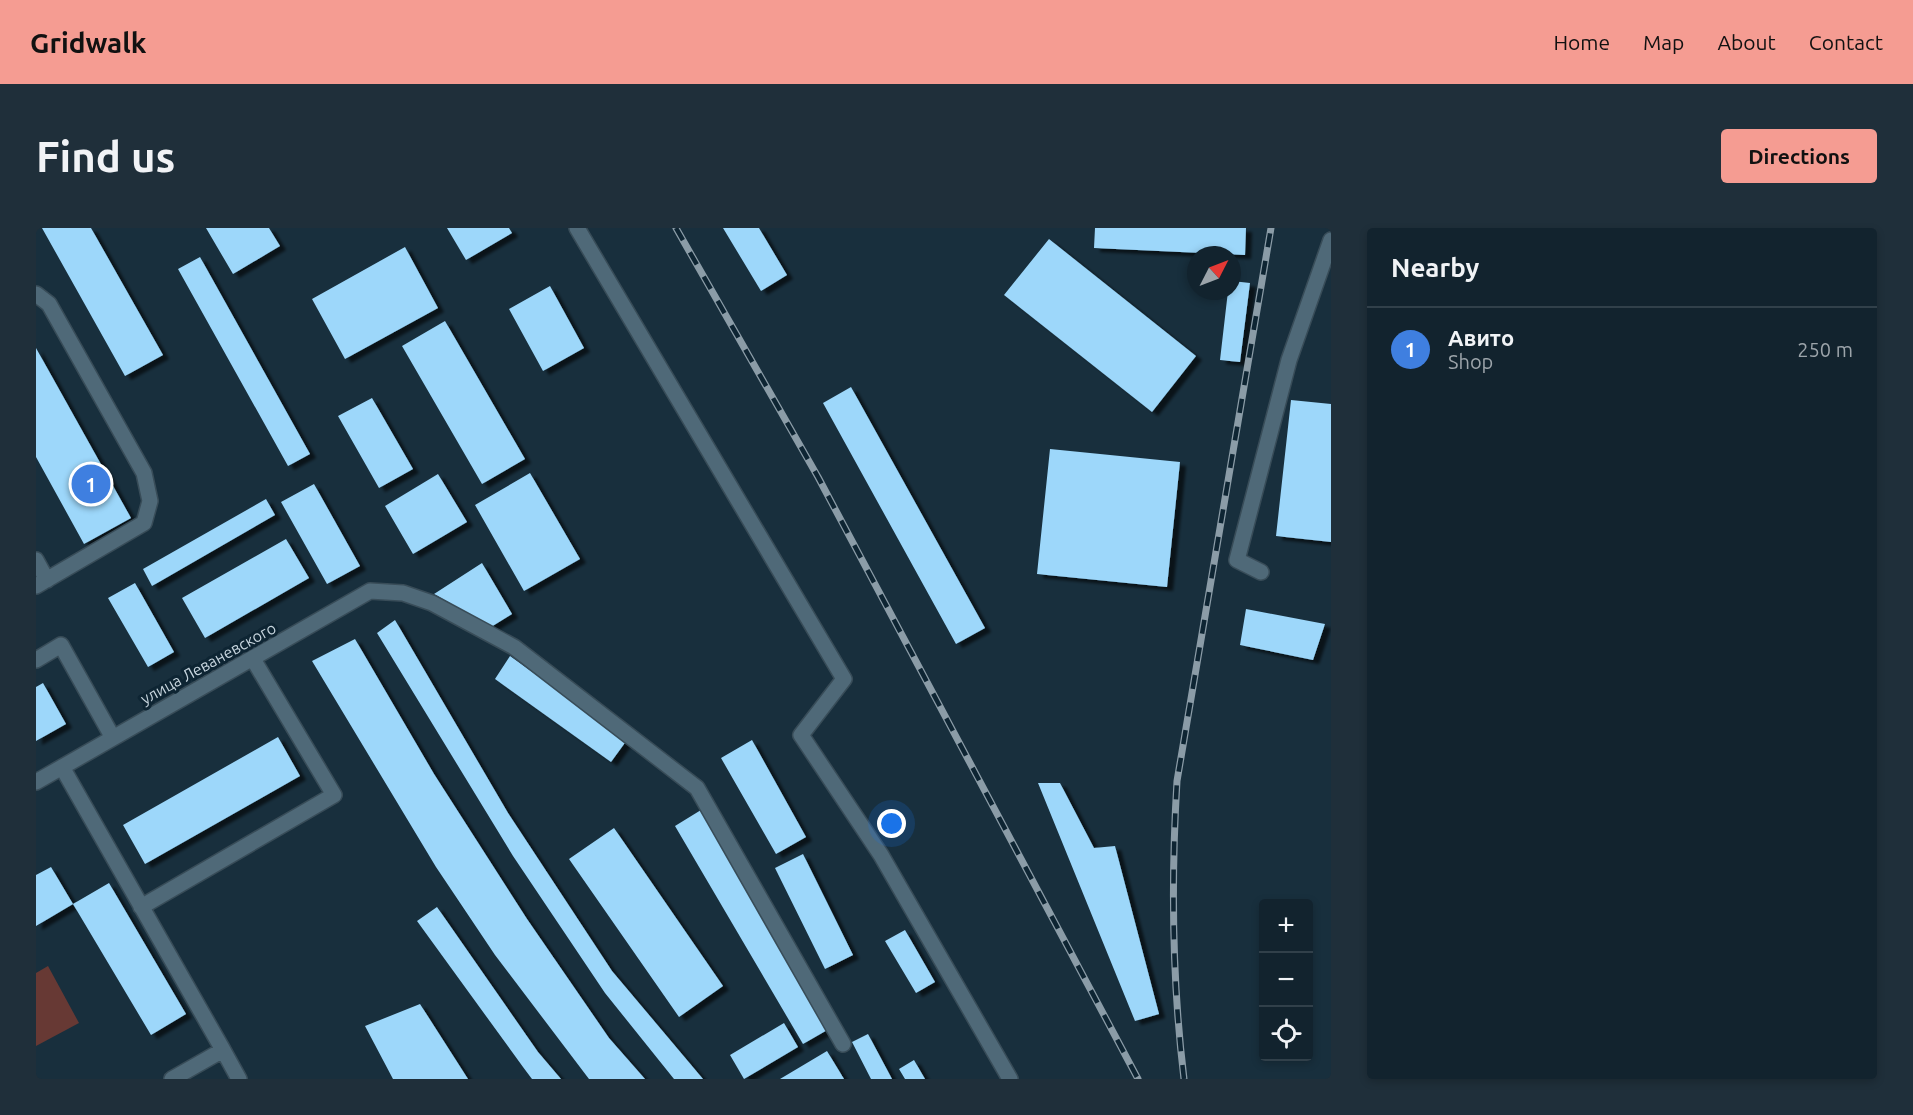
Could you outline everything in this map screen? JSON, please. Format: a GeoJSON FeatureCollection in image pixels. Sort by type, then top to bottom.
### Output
{"type":"FeatureCollection","features":[{"type":"Feature","properties":{"kind":"street"},"geometry":{"type":"LineString","coordinates":[[577,228],[844,679],[801,735],[881,855],[1010,1079]]}},
{"type":"Feature","properties":{"kind":"street"},"geometry":{"type":"LineString","coordinates":[[1261,572],[1237,560],[1289,360],[1331,240]]}},
{"type":"Feature","properties":{"kind":"street"},"geometry":{"type":"LineString","coordinates":[[36,294],[49,304],[144,473],[150,501],[144,523],[42,583],[36,560]]}},
{"type":"Feature","properties":{"kind":"street","name":"улица Леваневского"},"geometry":{"type":"LineString","coordinates":[[36,782],[370,591],[403,593],[432,603],[514,647],[697,788],[843,1044]]}},
{"type":"Feature","properties":{"kind":"street"},"geometry":{"type":"LineString","coordinates":[[36,660],[61,645],[113,738]]}},
{"type":"Feature","properties":{"kind":"street"},"geometry":{"type":"LineString","coordinates":[[141,908],[334,795],[253,659]]}},
{"type":"Feature","properties":{"kind":"street"},"geometry":{"type":"LineString","coordinates":[[62,767],[239,1079]]}},
{"type":"Feature","properties":{"kind":"street"},"geometry":{"type":"LineString","coordinates":[[171,1079],[223,1050]]}},
{"type":"Feature","properties":{"kind":"shaded area"},"geometry":{"type":"Polygon","coordinates":[[[48,966],[79,1023],[36,1046],[36,973],[48,966]]]}},
{"type":"Feature","properties":{"kind":"building"},"geometry":{"type":"Polygon","coordinates":[[[42,228],[91,228],[163,355],[125,376],[42,228]]]}},
{"type":"Feature","properties":{"kind":"building"},"geometry":{"type":"Polygon","coordinates":[[[206,228],[269,228],[280,246],[233,274],[206,228]]]}},
{"type":"Feature","properties":{"kind":"building"},"geometry":{"type":"Polygon","coordinates":[[[447,228],[509,228],[512,233],[466,260],[447,228]]]}},
{"type":"Feature","properties":{"kind":"building"},"geometry":{"type":"Polygon","coordinates":[[[723,228],[759,228],[787,275],[761,291],[723,228]]]}},
{"type":"Feature","properties":{"kind":"building"},"geometry":{"type":"Polygon","coordinates":[[[1095,228],[1246,228],[1245,255],[1241,255],[1241,246],[1187,246],[1187,252],[1094,248],[1095,228]]]}},
{"type":"Feature","properties":{"kind":"building"},"geometry":{"type":"Polygon","coordinates":[[[1049,239],[1196,356],[1152,412],[1004,295],[1049,239]]]}},
{"type":"Feature","properties":{"kind":"building"},"geometry":{"type":"Polygon","coordinates":[[[405,247],[438,308],[345,359],[312,299],[405,247]]]}},
{"type":"Feature","properties":{"kind":"building"},"geometry":{"type":"Polygon","coordinates":[[[200,257],[310,454],[288,466],[178,269],[200,257]]]}},
{"type":"Feature","properties":{"kind":"building"},"geometry":{"type":"Polygon","coordinates":[[[1241,282],[1250,283],[1240,362],[1220,360],[1227,300],[1241,300],[1241,282]]]}},
{"type":"Feature","properties":{"kind":"building"},"geometry":{"type":"Polygon","coordinates":[[[550,286],[584,348],[543,371],[509,309],[550,286]]]}},
{"type":"Feature","properties":{"kind":"building"},"geometry":{"type":"Polygon","coordinates":[[[445,321],[525,459],[482,484],[402,346],[445,321]]]}},
{"type":"Feature","properties":{"kind":"building"},"geometry":{"type":"Polygon","coordinates":[[[36,348],[131,518],[84,544],[36,457],[36,348]]]}},
{"type":"Feature","properties":{"kind":"building"},"geometry":{"type":"Polygon","coordinates":[[[851,387],[985,628],[956,644],[823,403],[851,387]]]}},
{"type":"Feature","properties":{"kind":"building"},"geometry":{"type":"Polygon","coordinates":[[[372,398],[413,469],[379,488],[338,416],[372,398]]]}},
{"type":"Feature","properties":{"kind":"building"},"geometry":{"type":"Polygon","coordinates":[[[1291,400],[1331,404],[1331,542],[1276,536],[1291,400]]]}},
{"type":"Feature","properties":{"kind":"building"},"geometry":{"type":"Polygon","coordinates":[[[1050,449],[1180,462],[1167,587],[1037,574],[1050,449]]]}},
{"type":"Feature","properties":{"kind":"building"},"geometry":{"type":"Polygon","coordinates":[[[530,473],[580,559],[524,591],[475,505],[530,473]]]}},
{"type":"Feature","properties":{"kind":"building"},"geometry":{"type":"Polygon","coordinates":[[[438,474],[467,522],[413,554],[385,506],[438,474]]]}},
{"type":"Feature","properties":{"kind":"building"},"geometry":{"type":"Polygon","coordinates":[[[314,484],[360,566],[327,584],[281,502],[314,484]]]}},
{"type":"Feature","properties":{"kind":"building"},"geometry":{"type":"Polygon","coordinates":[[[266,499],[275,515],[152,586],[143,569],[266,499]]]}},
{"type":"Feature","properties":{"kind":"building"},"geometry":{"type":"Polygon","coordinates":[[[286,539],[309,578],[205,638],[182,598],[286,539]]]}},
{"type":"Feature","properties":{"kind":"building"},"geometry":{"type":"Polygon","coordinates":[[[482,563],[512,614],[491,627],[434,594],[482,563]]]}},
{"type":"Feature","properties":{"kind":"building"},"geometry":{"type":"Polygon","coordinates":[[[135,583],[174,652],[148,667],[108,598],[135,583]]]}},
{"type":"Feature","properties":{"kind":"building"},"geometry":{"type":"Polygon","coordinates":[[[1246,609],[1325,624],[1313,660],[1240,645],[1246,609]]]}},
{"type":"Feature","properties":{"kind":"building"},"geometry":{"type":"Polygon","coordinates":[[[395,620],[508,813],[612,971],[703,1079],[674,1079],[605,993],[513,856],[377,633],[395,620]]]}},
{"type":"Feature","properties":{"kind":"building"},"geometry":{"type":"Polygon","coordinates":[[[355,639],[434,774],[527,919],[609,1038],[645,1079],[589,1079],[495,955],[436,867],[312,661],[355,639]]]}},
{"type":"Feature","properties":{"kind":"building"},"geometry":{"type":"Polygon","coordinates":[[[510,656],[627,740],[611,762],[495,679],[510,656]]]}},
{"type":"Feature","properties":{"kind":"building"},"geometry":{"type":"Polygon","coordinates":[[[43,683],[66,724],[36,741],[36,687],[43,683]]]}},
{"type":"Feature","properties":{"kind":"building"},"geometry":{"type":"Polygon","coordinates":[[[278,737],[300,776],[145,864],[123,825],[278,737]]]}},
{"type":"Feature","properties":{"kind":"building"},"geometry":{"type":"Polygon","coordinates":[[[752,740],[806,837],[776,854],[721,758],[752,740]]]}},
{"type":"Feature","properties":{"kind":"building"},"geometry":{"type":"Polygon","coordinates":[[[1038,783],[1060,783],[1094,848],[1115,846],[1159,1014],[1135,1021],[1038,783]]]}},
{"type":"Feature","properties":{"kind":"building"},"geometry":{"type":"Polygon","coordinates":[[[701,810],[829,1029],[803,1044],[675,826],[701,810]]]}},
{"type":"Feature","properties":{"kind":"building"},"geometry":{"type":"Polygon","coordinates":[[[614,828],[723,986],[679,1017],[569,859],[614,828]]]}},
{"type":"Feature","properties":{"kind":"building"},"geometry":{"type":"Polygon","coordinates":[[[803,854],[853,955],[825,969],[775,868],[803,854]]]}},
{"type":"Feature","properties":{"kind":"building"},"geometry":{"type":"Polygon","coordinates":[[[51,867],[73,904],[36,926],[36,875],[51,867]]]}},
{"type":"Feature","properties":{"kind":"building"},"geometry":{"type":"Polygon","coordinates":[[[109,883],[186,1014],[151,1035],[73,904],[109,883]]]}},
{"type":"Feature","properties":{"kind":"building"},"geometry":{"type":"Polygon","coordinates":[[[437,907],[538,1052],[561,1079],[532,1079],[417,921],[437,907]]]}},
{"type":"Feature","properties":{"kind":"building"},"geometry":{"type":"Polygon","coordinates":[[[905,930],[935,982],[916,993],[885,941],[905,930]]]}},
{"type":"Feature","properties":{"kind":"building"},"geometry":{"type":"Polygon","coordinates":[[[420,1004],[468,1079],[393,1079],[365,1026],[420,1004]]]}},
{"type":"Feature","properties":{"kind":"building"},"geometry":{"type":"Polygon","coordinates":[[[784,1023],[798,1047],[744,1079],[730,1055],[784,1023]]]}},
{"type":"Feature","properties":{"kind":"building"},"geometry":{"type":"Polygon","coordinates":[[[868,1034],[892,1079],[871,1079],[852,1042],[868,1034]]]}},
{"type":"Feature","properties":{"kind":"building"},"geometry":{"type":"Polygon","coordinates":[[[827,1051],[844,1079],[780,1079],[827,1051]]]}},
{"type":"Feature","properties":{"kind":"building"},"geometry":{"type":"Polygon","coordinates":[[[914,1060],[925,1079],[905,1079],[899,1069],[914,1060]]]}},
{"type":"Feature","properties":{"kind":"railway"},"geometry":{"type":"LineString","coordinates":[[676,228],[818,477],[1138,1079]]}},
{"type":"Feature","properties":{"kind":"railway"},"geometry":{"type":"LineString","coordinates":[[1184,1079],[1177,1005],[1174,930],[1177,781],[1271,228]]}},
{"type":"Feature","properties":{"kind":"place","name":"Авито"},"geometry":{"type":"Point","coordinates":[91,484]}}]}
